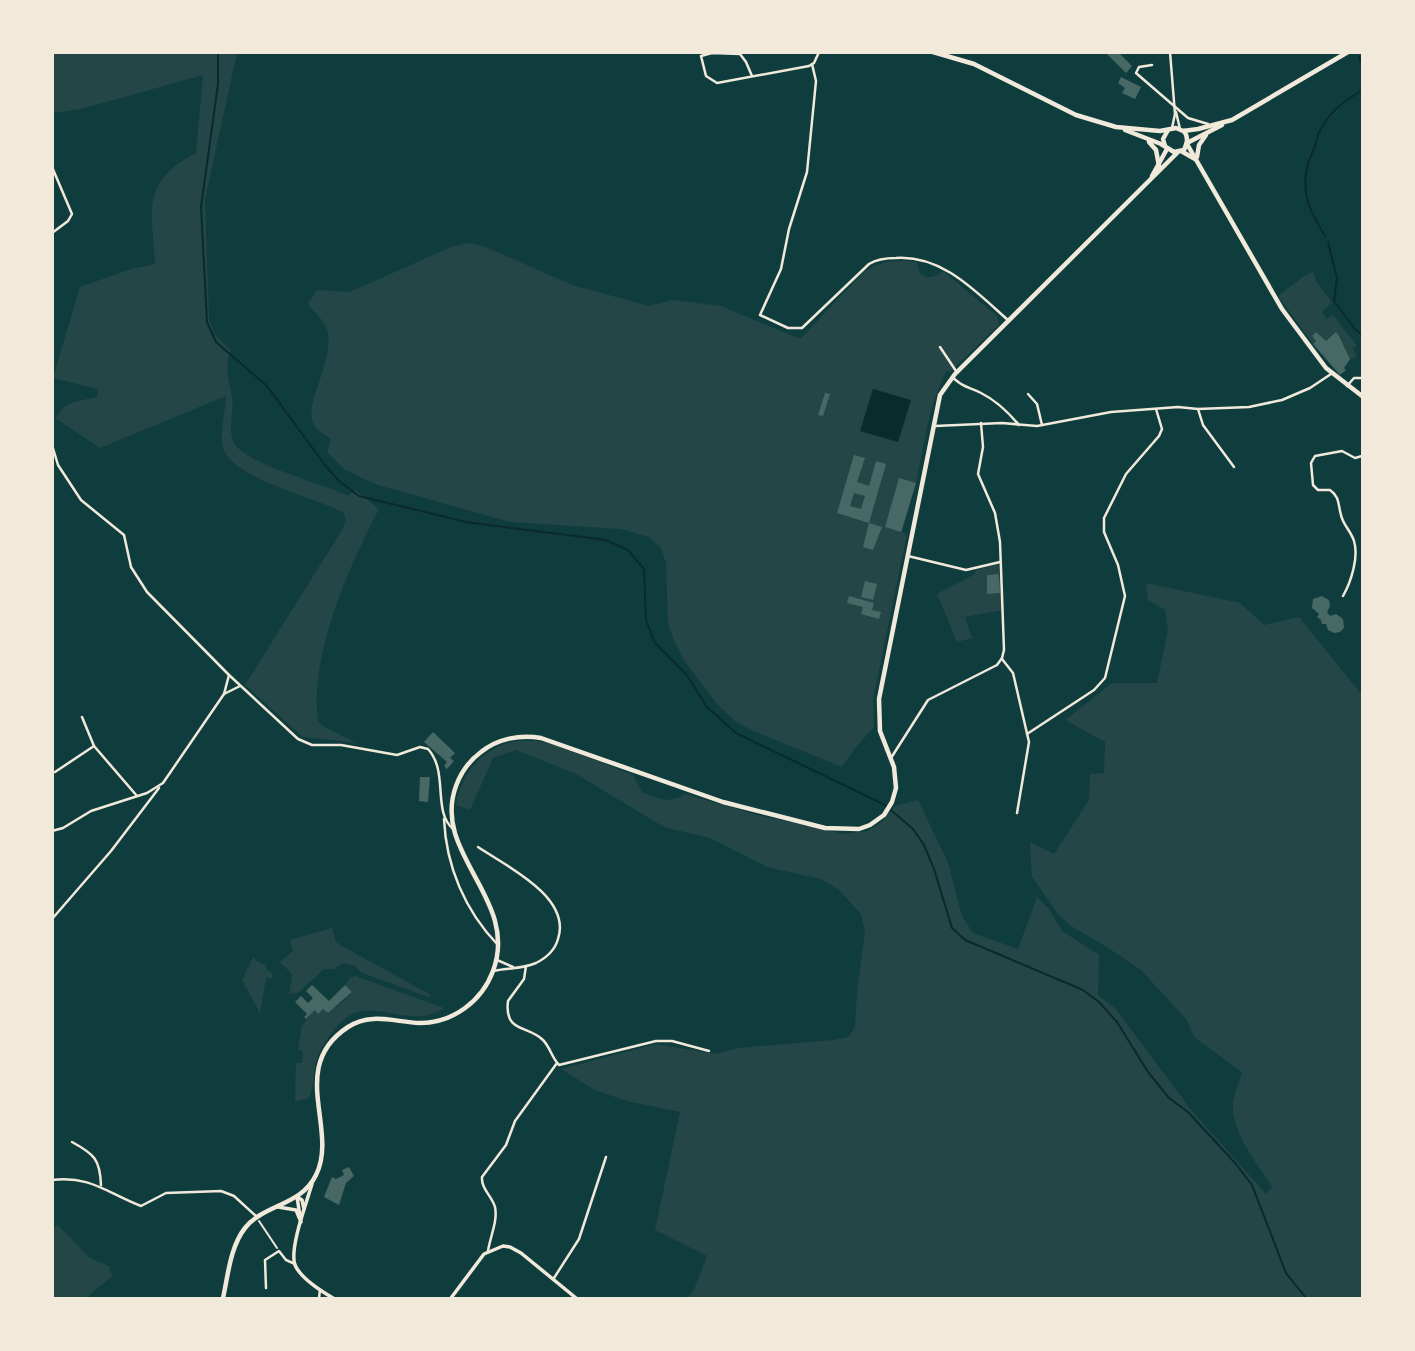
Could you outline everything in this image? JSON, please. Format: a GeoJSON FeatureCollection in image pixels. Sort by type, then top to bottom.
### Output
{"type":"FeatureCollection","features":[{"type":"Feature","properties":{"kind":"main road"},"geometry":{"type":"LineString","coordinates":[[933,52],[963,60],[1055,106],[1193,157],[1202,167]]}},
{"type":"Feature","properties":{"kind":"main road"},"geometry":{"type":"LineString","coordinates":[[223,1298],[236,1244],[243,1230],[257,1217],[297,1197],[313,1181],[321,1151],[317,1071],[335,1038],[346,1028],[366,1019],[421,1023],[451,1016],[477,999],[493,971],[499,946],[497,925],[493,911],[453,829],[451,813],[453,795],[468,763],[489,746],[502,740],[521,737],[548,740],[700,795],[825,828],[845,830],[867,827],[877,822],[891,804],[896,780],[880,731],[878,708],[940,395],[952,377],[1187,143],[1206,135],[1348,52]]}},
{"type":"Feature","properties":{"kind":"main road"},"geometry":{"type":"LineString","coordinates":[[1116,127],[1155,131],[1181,130],[1226,122]]}},
{"type":"Feature","properties":{"kind":"main road"},"geometry":{"type":"LineString","coordinates":[[1146,186],[1159,167],[1166,148],[1164,135],[1170,129]]}},
{"type":"Feature","properties":{"kind":"main road"},"geometry":{"type":"LineString","coordinates":[[1181,130],[1187,136],[1187,143],[1280,306],[1313,354],[1331,374],[1363,396]]}},
{"type":"Feature","properties":{"kind":"main road"},"geometry":{"type":"LineString","coordinates":[[1196,158],[1199,145],[1206,135]]}},
{"type":"Feature","properties":{"kind":"main road"},"geometry":{"type":"LineString","coordinates":[[1146,139],[1156,150],[1159,167]]}},
{"type":"Feature","properties":{"kind":"street"},"geometry":{"type":"LineString","coordinates":[[819,52],[812,64],[816,81],[807,172],[787,237],[781,270],[760,315],[788,328],[802,328],[869,264],[885,258],[902,258],[926,260],[945,269],[1009,321]]}},
{"type":"Feature","properties":{"kind":"street"},"geometry":{"type":"LineString","coordinates":[[1170,52],[1174,105],[1181,130]]}},
{"type":"Feature","properties":{"kind":"street"},"geometry":{"type":"LineString","coordinates":[[752,76],[740,54],[701,55],[706,76],[713,83],[752,76],[812,64]]}},
{"type":"Feature","properties":{"kind":"street"},"geometry":{"type":"LineString","coordinates":[[1152,65],[1139,67],[1136,73],[1188,118],[1199,123],[1226,122]]}},
{"type":"Feature","properties":{"kind":"street"},"geometry":{"type":"LineString","coordinates":[[1170,129],[1174,105]]}},
{"type":"Feature","properties":{"kind":"street"},"geometry":{"type":"LineString","coordinates":[[52,167],[72,214],[68,221],[52,233]]}},
{"type":"Feature","properties":{"kind":"street"},"geometry":{"type":"LineString","coordinates":[[940,347],[957,372]]}},
{"type":"Feature","properties":{"kind":"street"},"geometry":{"type":"LineString","coordinates":[[932,426],[981,423],[1042,425],[1098,414],[1156,409],[1233,408],[1273,402],[1310,388],[1331,374]]}},
{"type":"Feature","properties":{"kind":"street"},"geometry":{"type":"LineString","coordinates":[[952,377],[965,388],[977,390],[989,398],[1019,425]]}},
{"type":"Feature","properties":{"kind":"street"},"geometry":{"type":"LineString","coordinates":[[1347,386],[1354,378],[1363,378]]}},
{"type":"Feature","properties":{"kind":"street"},"geometry":{"type":"LineString","coordinates":[[1028,394],[1037,404],[1042,425]]}},
{"type":"Feature","properties":{"kind":"street"},"geometry":{"type":"LineString","coordinates":[[1027,734],[1094,690],[1105,678],[1125,596],[1120,571],[1105,537],[1103,522],[1126,474],[1159,436],[1162,429],[1156,409]]}},
{"type":"Feature","properties":{"kind":"street"},"geometry":{"type":"LineString","coordinates":[[1198,409],[1203,425],[1234,467]]}},
{"type":"Feature","properties":{"kind":"street"},"geometry":{"type":"LineString","coordinates":[[981,423],[983,445],[978,474],[996,519],[1000,542],[1004,610],[1002,659],[1013,673],[1027,734],[1028,748],[1017,813]]}},
{"type":"Feature","properties":{"kind":"street"},"geometry":{"type":"LineString","coordinates":[[52,445],[58,465],[81,500],[124,535],[131,567],[143,586],[229,675],[304,743],[341,745],[397,755],[420,747],[428,749],[438,767],[447,852],[456,879],[475,915],[499,946]]}},
{"type":"Feature","properties":{"kind":"street"},"geometry":{"type":"LineString","coordinates":[[1343,596],[1353,568],[1354,542],[1342,518],[1335,493],[1314,488],[1310,464],[1314,456],[1330,453],[1342,452],[1355,458],[1363,456]]}},
{"type":"Feature","properties":{"kind":"street"},"geometry":{"type":"LineString","coordinates":[[907,556],[966,570],[1000,562]]}},
{"type":"Feature","properties":{"kind":"street"},"geometry":{"type":"LineString","coordinates":[[891,758],[928,700],[994,666],[1002,659]]}},
{"type":"Feature","properties":{"kind":"street"},"geometry":{"type":"LineString","coordinates":[[52,919],[111,851],[163,783],[224,694],[229,675]]}},
{"type":"Feature","properties":{"kind":"street"},"geometry":{"type":"LineString","coordinates":[[224,694],[241,686]]}},
{"type":"Feature","properties":{"kind":"street"},"geometry":{"type":"LineString","coordinates":[[82,717],[94,746],[137,796]]}},
{"type":"Feature","properties":{"kind":"street"},"geometry":{"type":"LineString","coordinates":[[55,772],[94,746]]}},
{"type":"Feature","properties":{"kind":"street"},"geometry":{"type":"LineString","coordinates":[[52,831],[63,828],[91,811],[153,790],[163,783]]}},
{"type":"Feature","properties":{"kind":"street"},"geometry":{"type":"LineString","coordinates":[[444,812],[447,823],[453,829]]}},
{"type":"Feature","properties":{"kind":"street"},"geometry":{"type":"LineString","coordinates":[[478,847],[533,884],[547,897],[557,911],[560,932],[555,947],[541,960],[526,966],[493,971]]}},
{"type":"Feature","properties":{"kind":"street"},"geometry":{"type":"LineString","coordinates":[[497,959],[513,967]]}},
{"type":"Feature","properties":{"kind":"street"},"geometry":{"type":"LineString","coordinates":[[526,966],[524,979],[508,1001],[509,1016],[516,1027],[541,1039],[557,1063],[565,1064],[656,1041],[672,1041],[709,1051]]}},
{"type":"Feature","properties":{"kind":"street"},"geometry":{"type":"LineString","coordinates":[[488,1251],[495,1208],[482,1183],[482,1177],[506,1145],[515,1121],[557,1063]]}},
{"type":"Feature","properties":{"kind":"street"},"geometry":{"type":"LineString","coordinates":[[72,1142],[94,1156],[100,1171],[101,1185]]}},
{"type":"Feature","properties":{"kind":"street"},"geometry":{"type":"LineString","coordinates":[[554,1279],[579,1239],[606,1157]]}},
{"type":"Feature","properties":{"kind":"street"},"geometry":{"type":"LineString","coordinates":[[52,1180],[78,1179],[101,1185],[120,1198],[141,1206],[164,1193],[221,1191],[237,1199],[257,1217]]}},
{"type":"Feature","properties":{"kind":"street"},"geometry":{"type":"LineString","coordinates":[[295,1264],[294,1253],[313,1181]]}},
{"type":"Feature","properties":{"kind":"street"},"geometry":{"type":"LineString","coordinates":[[297,1197],[303,1201],[304,1212]]}},
{"type":"Feature","properties":{"kind":"street"},"geometry":{"type":"LineString","coordinates":[[297,1197],[300,1227]]}},
{"type":"Feature","properties":{"kind":"street"},"geometry":{"type":"LineString","coordinates":[[277,1207],[294,1209],[300,1220]]}},
{"type":"Feature","properties":{"kind":"street"},"geometry":{"type":"LineString","coordinates":[[451,1298],[481,1257],[499,1246],[510,1247],[576,1298]]}},
{"type":"Feature","properties":{"kind":"street"},"geometry":{"type":"LineString","coordinates":[[266,1288],[264,1260],[279,1251],[332,1298]]}},
{"type":"Feature","properties":{"kind":"street"},"geometry":{"type":"LineString","coordinates":[[319,1298],[320,1290]]}},
{"type":"Feature","properties":{"kind":"path"},"geometry":{"type":"LineString","coordinates":[[257,1217],[279,1251]]}},
{"type":"Feature","properties":{"kind":"shaded area"},"geometry":{"type":"Polygon","coordinates":[[[53,52],[237,53],[205,199],[209,319],[215,335],[231,351],[227,367],[232,403],[231,431],[233,441],[240,449],[267,465],[348,496],[355,490],[379,509],[334,612],[325,640],[317,696],[318,722],[357,743],[303,737],[245,685],[342,530],[346,520],[343,512],[259,479],[231,460],[222,444],[226,396],[100,448],[54,417],[69,404],[97,397],[98,389],[53,378],[80,287],[131,269],[155,264],[153,199],[166,175],[196,153],[203,75],[81,109],[53,113],[53,52]]]}},
{"type":"Feature","properties":{"kind":"shaded area"},"geometry":{"type":"Polygon","coordinates":[[[469,243],[486,247],[572,285],[649,306],[672,300],[721,306],[800,339],[863,273],[888,262],[917,262],[919,272],[928,277],[934,277],[943,271],[997,316],[999,325],[950,372],[946,371],[936,395],[902,532],[907,534],[873,700],[874,727],[842,767],[751,730],[734,720],[718,705],[686,663],[674,641],[668,622],[666,563],[661,548],[649,537],[621,529],[510,522],[378,485],[345,470],[327,452],[331,439],[314,425],[311,416],[329,342],[326,326],[308,304],[317,290],[350,292],[451,247],[469,243]]]}},
{"type":"Feature","properties":{"kind":"shaded area"},"geometry":{"type":"Polygon","coordinates":[[[1313,272],[1317,283],[1332,302],[1322,312],[1327,319],[1333,315],[1357,346],[1353,348],[1357,357],[1350,359],[1336,333],[1326,341],[1316,333],[1312,336],[1316,341],[1313,344],[1278,296],[1313,272]]]}},
{"type":"Feature","properties":{"kind":"shaded area"},"geometry":{"type":"Polygon","coordinates":[[[873,389],[911,400],[898,442],[860,431],[873,389]]]}},
{"type":"Feature","properties":{"kind":"shaded area"},"geometry":{"type":"Polygon","coordinates":[[[998,563],[1002,610],[965,617],[972,638],[957,642],[937,594],[975,574],[976,570],[998,563]]]}},
{"type":"Feature","properties":{"kind":"shaded area"},"geometry":{"type":"Polygon","coordinates":[[[1146,583],[1240,603],[1264,625],[1299,617],[1362,695],[1362,1298],[688,1298],[707,1256],[655,1230],[680,1112],[627,1101],[595,1090],[561,1069],[656,1044],[715,1054],[738,1048],[848,1037],[855,1027],[865,933],[861,914],[839,890],[821,879],[767,867],[710,838],[664,827],[576,774],[516,750],[493,758],[470,810],[456,805],[465,778],[482,757],[494,749],[507,743],[536,741],[571,750],[633,775],[642,792],[658,798],[669,800],[685,794],[757,815],[844,834],[868,831],[883,821],[895,806],[918,800],[948,863],[962,916],[973,933],[1018,949],[1037,897],[1049,909],[1062,931],[1099,955],[1098,995],[1115,1008],[1192,1111],[1266,1194],[1272,1187],[1246,1148],[1236,1126],[1233,1104],[1242,1072],[1195,1038],[1186,1019],[1141,970],[1071,926],[1058,914],[1032,877],[1030,842],[1054,854],[1089,800],[1090,774],[1104,773],[1105,742],[1065,720],[1112,683],[1157,683],[1168,630],[1165,610],[1148,600],[1146,583]]]}},
{"type":"Feature","properties":{"kind":"shaded area"},"geometry":{"type":"Polygon","coordinates":[[[332,928],[336,942],[431,995],[429,997],[362,973],[355,966],[343,963],[334,969],[324,969],[298,993],[289,994],[292,974],[280,962],[293,951],[290,940],[332,928]]]}},
{"type":"Feature","properties":{"kind":"shaded area"},"geometry":{"type":"Polygon","coordinates":[[[253,957],[266,965],[266,970],[272,973],[272,978],[266,978],[260,1013],[242,980],[253,957]]]}},
{"type":"Feature","properties":{"kind":"shaded area"},"geometry":{"type":"Polygon","coordinates":[[[355,976],[444,1008],[420,1016],[372,1011],[350,1015],[330,1035],[320,1051],[308,1099],[295,1101],[296,1063],[302,1063],[303,1051],[298,1050],[302,1025],[315,1010],[319,1013],[323,1009],[328,1013],[337,1007],[352,993],[345,985],[355,976]]]}},
{"type":"Feature","properties":{"kind":"shaded area"},"geometry":{"type":"Polygon","coordinates":[[[58,1225],[90,1258],[109,1266],[112,1276],[86,1298],[53,1298],[53,1228],[58,1225]]]}},
{"type":"Feature","properties":{"kind":"building"},"geometry":{"type":"Polygon","coordinates":[[[1105,52],[1118,52],[1132,66],[1126,73],[1105,52]]]}},
{"type":"Feature","properties":{"kind":"building"},"geometry":{"type":"Polygon","coordinates":[[[1121,77],[1141,87],[1135,99],[1122,93],[1125,88],[1118,83],[1121,77]]]}},
{"type":"Feature","properties":{"kind":"building"},"geometry":{"type":"Polygon","coordinates":[[[1316,332],[1326,341],[1336,332],[1339,336],[1350,359],[1344,368],[1346,370],[1340,375],[1313,344],[1316,341],[1312,336],[1316,332]]]}},
{"type":"Feature","properties":{"kind":"building"},"geometry":{"type":"Polygon","coordinates":[[[825,393],[830,394],[823,416],[818,415],[825,393]]]}},
{"type":"Feature","properties":{"kind":"building"},"geometry":{"type":"Polygon","coordinates":[[[854,455],[865,458],[857,482],[869,486],[876,461],[886,464],[869,523],[837,513],[854,455]],[[854,493],[850,506],[861,509],[865,496],[854,493]]]}},
{"type":"Feature","properties":{"kind":"building"},"geometry":{"type":"Polygon","coordinates":[[[899,478],[916,483],[901,532],[885,527],[899,478]]]}},
{"type":"Feature","properties":{"kind":"building"},"geometry":{"type":"Polygon","coordinates":[[[869,523],[882,527],[873,550],[863,547],[869,523]]]}},
{"type":"Feature","properties":{"kind":"building"},"geometry":{"type":"Polygon","coordinates":[[[999,574],[1000,593],[987,594],[987,575],[999,574]]]}},
{"type":"Feature","properties":{"kind":"building"},"geometry":{"type":"Polygon","coordinates":[[[865,581],[877,584],[873,600],[861,597],[865,581]]]}},
{"type":"Feature","properties":{"kind":"building"},"geometry":{"type":"Polygon","coordinates":[[[849,596],[874,603],[872,610],[881,612],[879,619],[861,614],[863,607],[847,603],[849,596]]]}},
{"type":"Feature","properties":{"kind":"building"},"geometry":{"type":"Polygon","coordinates":[[[1322,596],[1329,600],[1327,612],[1330,616],[1336,614],[1343,619],[1344,628],[1340,632],[1328,630],[1326,624],[1322,624],[1317,617],[1319,614],[1312,608],[1313,599],[1322,596]]]}},
{"type":"Feature","properties":{"kind":"building"},"geometry":{"type":"Polygon","coordinates":[[[433,732],[455,753],[450,758],[454,761],[447,769],[444,766],[447,762],[424,742],[433,732]]]}},
{"type":"Feature","properties":{"kind":"building"},"geometry":{"type":"Polygon","coordinates":[[[420,777],[430,777],[428,802],[419,801],[420,777]]]}},
{"type":"Feature","properties":{"kind":"building"},"geometry":{"type":"Polygon","coordinates":[[[312,985],[329,1001],[345,985],[352,992],[328,1013],[323,1009],[318,1014],[315,1010],[306,1019],[304,1017],[307,1014],[295,1002],[301,996],[308,1003],[313,998],[306,991],[312,985]]]}},
{"type":"Feature","properties":{"kind":"building"},"geometry":{"type":"Polygon","coordinates":[[[349,1167],[354,1176],[346,1183],[339,1205],[324,1197],[332,1177],[336,1179],[344,1175],[342,1170],[349,1167]]]}},
{"type":"Feature","properties":{"kind":"waterway"},"geometry":{"type":"LineString","coordinates":[[218,52],[218,84],[201,207],[207,322],[216,342],[267,386],[325,465],[339,481],[359,496],[466,522],[606,540],[628,550],[644,569],[646,620],[655,643],[687,675],[706,706],[736,733],[885,805],[913,829],[924,845],[934,869],[952,928],[965,940],[1083,990],[1099,1002],[1117,1022],[1148,1072],[1169,1098],[1188,1112],[1252,1185],[1286,1273],[1306,1298]]}},
{"type":"Feature","properties":{"kind":"waterway"},"geometry":{"type":"LineString","coordinates":[[1359,57],[1362,64]]}},
{"type":"Feature","properties":{"kind":"waterway"},"geometry":{"type":"LineString","coordinates":[[1325,236],[1306,195],[1308,163],[1326,120],[1362,90]]}},
{"type":"Feature","properties":{"kind":"waterway"},"geometry":{"type":"LineString","coordinates":[[1328,242],[1337,278],[1334,301],[1362,335]]}}]}
